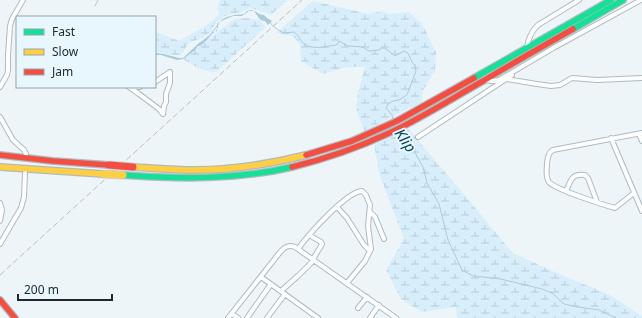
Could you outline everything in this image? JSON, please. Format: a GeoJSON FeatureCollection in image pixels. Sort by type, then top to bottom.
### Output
{"type":"FeatureCollection","features":[{"type":"Feature","properties":{"kind":"main road"},"geometry":{"type":"LineString","coordinates":[[398,125],[611,0]]}},
{"type":"Feature","properties":{"kind":"main road"},"geometry":{"type":"LineString","coordinates":[[0,158],[201,170],[256,166],[319,152],[398,125],[485,80],[624,0]]}},
{"type":"Feature","properties":{"kind":"main road"},"geometry":{"type":"LineString","coordinates":[[0,167],[158,177],[196,178],[232,176],[286,168],[322,158],[354,148],[384,131]]}},
{"type":"Feature","properties":{"kind":"main road"},"geometry":{"type":"LineString","coordinates":[[0,155],[52,161]]}},
{"type":"Feature","properties":{"kind":"main road"},"geometry":{"type":"LineString","coordinates":[[0,171],[48,171]]}},
{"type":"Feature","properties":{"kind":"main road"},"geometry":{"type":"LineString","coordinates":[[0,300],[13,316]]}},
{"type":"Feature","properties":{"kind":"street"},"geometry":{"type":"LineString","coordinates":[[17,16],[23,0]]}},
{"type":"Feature","properties":{"kind":"street"},"geometry":{"type":"LineString","coordinates":[[527,48],[527,42],[533,30],[538,25],[579,0]]}},
{"type":"Feature","properties":{"kind":"street"},"geometry":{"type":"LineString","coordinates":[[499,80],[555,47],[641,0]]}},
{"type":"Feature","properties":{"kind":"street"},"geometry":{"type":"LineString","coordinates":[[0,87],[7,75],[10,26],[15,20]]}},
{"type":"Feature","properties":{"kind":"street"},"geometry":{"type":"LineString","coordinates":[[132,88],[159,109],[163,114],[166,94],[170,82],[170,72],[156,81]]}},
{"type":"Feature","properties":{"kind":"street"},"geometry":{"type":"LineString","coordinates":[[485,80],[499,80],[512,76]]}},
{"type":"Feature","properties":{"kind":"street"},"geometry":{"type":"LineString","coordinates":[[418,137],[507,78],[551,86],[560,85],[572,78],[597,80],[642,78]]}},
{"type":"Feature","properties":{"kind":"street"},"geometry":{"type":"LineString","coordinates":[[0,117],[13,140],[24,150],[26,154]]}},
{"type":"Feature","properties":{"kind":"street"},"geometry":{"type":"LineString","coordinates":[[634,193],[615,208],[566,191],[550,183],[548,180],[549,153],[556,149],[640,133],[642,141]]}},
{"type":"Feature","properties":{"kind":"street"},"geometry":{"type":"LineString","coordinates":[[612,138],[642,211]]}},
{"type":"Feature","properties":{"kind":"street"},"geometry":{"type":"LineString","coordinates":[[0,244],[21,208],[24,197],[25,173]]}},
{"type":"Feature","properties":{"kind":"street"},"geometry":{"type":"LineString","coordinates":[[566,191],[572,178],[578,174],[585,175],[588,178],[596,202]]}},
{"type":"Feature","properties":{"kind":"street"},"geometry":{"type":"LineString","coordinates":[[298,249],[321,221],[356,192],[362,190],[370,205],[368,226],[370,252],[362,265],[347,283]]}},
{"type":"Feature","properties":{"kind":"street"},"geometry":{"type":"LineString","coordinates":[[0,203],[2,210],[0,221]]}},
{"type":"Feature","properties":{"kind":"street"},"geometry":{"type":"LineString","coordinates":[[337,207],[347,218],[370,252]]}},
{"type":"Feature","properties":{"kind":"street"},"geometry":{"type":"LineString","coordinates":[[370,212],[376,217],[384,239]]}},
{"type":"Feature","properties":{"kind":"street"},"geometry":{"type":"LineString","coordinates":[[267,318],[283,293],[313,259],[322,244],[309,235]]}},
{"type":"Feature","properties":{"kind":"street"},"geometry":{"type":"LineString","coordinates":[[228,318],[284,248],[290,245],[313,259],[396,318]]}},
{"type":"Feature","properties":{"kind":"street"},"geometry":{"type":"LineString","coordinates":[[262,277],[318,318]]}},
{"type":"Feature","properties":{"kind":"street"},"geometry":{"type":"LineString","coordinates":[[247,318],[271,284]]}},
{"type":"Feature","properties":{"kind":"street"},"geometry":{"type":"LineString","coordinates":[[358,308],[367,297]]}},
{"type":"Feature","properties":{"kind":"street"},"geometry":{"type":"LineString","coordinates":[[370,318],[379,305]]}},
{"type":"Feature","properties":{"kind":"street"},"geometry":{"type":"LineString","coordinates":[[232,314],[238,318]]}},
{"type":"Feature","properties":{"kind":"street"},"geometry":{"type":"LineString","coordinates":[[387,318],[390,314]]}},
{"type":"Feature","properties":{"kind":"green space"},"geometry":{"type":"Polygon","coordinates":[[[220,0],[287,0],[271,15],[249,8],[242,12],[227,15],[215,23],[212,31],[204,37],[189,43],[181,55],[156,52],[156,32],[179,41],[206,25],[216,17],[220,13],[217,9],[220,0]]]}},
{"type":"Feature","properties":{"kind":"green space"},"geometry":{"type":"Polygon","coordinates":[[[313,1],[369,14],[381,11],[389,14],[409,12],[422,24],[436,52],[435,71],[422,92],[422,102],[364,131],[356,108],[358,92],[365,67],[346,67],[323,74],[301,61],[300,44],[293,36],[276,33],[313,1]]]}},
{"type":"Feature","properties":{"kind":"green space"},"geometry":{"type":"Polygon","coordinates":[[[249,18],[259,20],[266,27],[216,72],[203,70],[183,59],[234,19],[249,18]]]}},
{"type":"Feature","properties":{"kind":"green space"},"geometry":{"type":"Polygon","coordinates":[[[408,128],[513,253],[608,294],[642,316],[642,318],[457,318],[456,307],[422,312],[401,299],[386,270],[404,239],[380,176],[374,145],[408,128]]]}},
{"type":"Feature","properties":{"kind":"shaded area"},"geometry":{"type":"Polygon","coordinates":[[[251,10],[255,11],[260,14],[264,15],[272,21],[268,25],[265,21],[260,19],[254,11],[249,11],[242,16],[233,16],[219,22],[232,15],[244,14],[247,11],[251,10]]]}},
{"type":"Feature","properties":{"kind":"shaded area"},"geometry":{"type":"Polygon","coordinates":[[[212,32],[215,32],[183,59],[177,60],[156,55],[156,53],[183,58],[199,43],[211,35],[212,32]]]}},
{"type":"Feature","properties":{"kind":"waterway"},"geometry":{"type":"LineString","coordinates":[[95,6],[98,0]]}},
{"type":"Feature","properties":{"kind":"waterway","name":"Klip"},"geometry":{"type":"LineString","coordinates":[[270,23],[284,33],[294,32],[302,42],[311,47],[335,45],[338,44],[339,41],[348,46],[363,47],[369,51],[385,48],[395,56],[404,51],[408,53],[416,71],[407,95],[388,104],[386,108],[392,115],[393,119]]}},
{"type":"Feature","properties":{"kind":"waterway","name":"Klip"},"geometry":{"type":"LineString","coordinates":[[204,40],[217,26]]}},
{"type":"Feature","properties":{"kind":"waterway","name":"Klip"},"geometry":{"type":"LineString","coordinates":[[398,132],[408,140],[423,167],[427,183],[439,204],[448,240],[462,270],[473,276],[501,279],[542,289],[552,293],[564,304],[599,310],[616,318]]}},
{"type":"Feature","properties":{"kind":"railway"},"geometry":{"type":"LineString","coordinates":[[0,275],[302,0]]}},
{"type":"Feature","properties":{"kind":"traffic: fast"},"geometry":{"type":"LineString","coordinates":[[474,78],[611,0]]}},
{"type":"Feature","properties":{"kind":"traffic: fast"},"geometry":{"type":"LineString","coordinates":[[573,29],[623,0]]}},
{"type":"Feature","properties":{"kind":"traffic: fast"},"geometry":{"type":"LineString","coordinates":[[123,175],[187,178],[250,174],[292,167]]}},
{"type":"Feature","properties":{"kind":"traffic: slow"},"geometry":{"type":"LineString","coordinates":[[133,167],[186,170],[237,168],[265,164],[306,155]]}},
{"type":"Feature","properties":{"kind":"traffic: slow"},"geometry":{"type":"LineString","coordinates":[[0,167],[103,174]]}},
{"type":"Feature","properties":{"kind":"traffic: slow"},"geometry":{"type":"LineString","coordinates":[[103,174],[123,175]]}},
{"type":"Feature","properties":{"kind":"traffic: jam"},"geometry":{"type":"LineString","coordinates":[[292,167],[329,157],[376,139],[399,128],[435,109],[573,29]]}},
{"type":"Feature","properties":{"kind":"traffic: jam"},"geometry":{"type":"LineString","coordinates":[[306,155],[352,141],[397,121],[474,78]]}},
{"type":"Feature","properties":{"kind":"traffic: jam"},"geometry":{"type":"LineString","coordinates":[[0,155],[109,165]]}},
{"type":"Feature","properties":{"kind":"traffic: jam"},"geometry":{"type":"LineString","coordinates":[[109,165],[133,167]]}},
{"type":"Feature","properties":{"kind":"traffic: jam"},"geometry":{"type":"LineString","coordinates":[[0,300],[15,318]]}}]}
